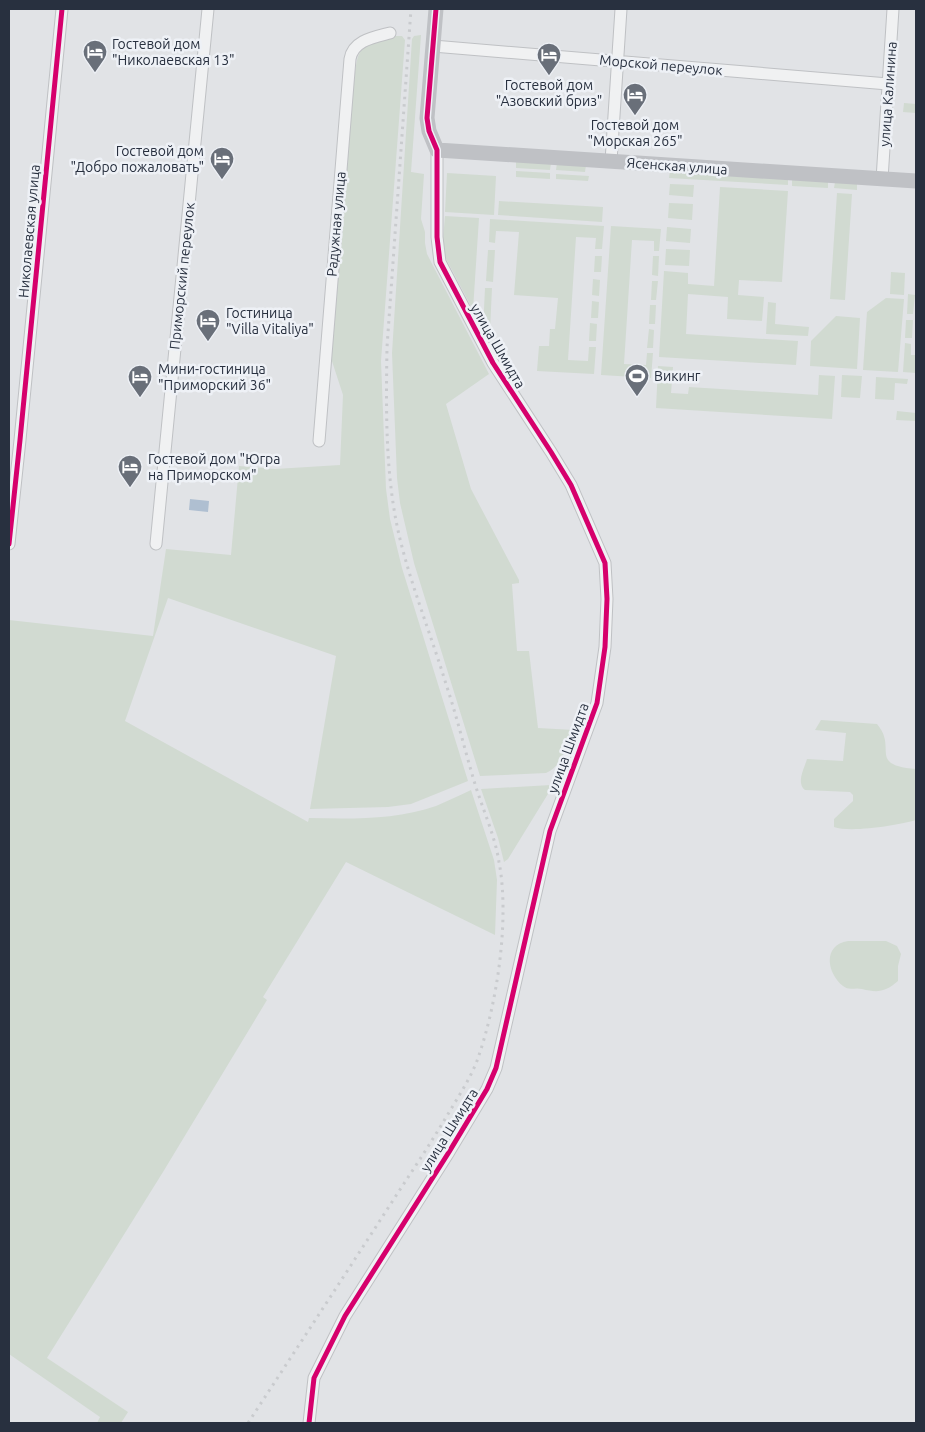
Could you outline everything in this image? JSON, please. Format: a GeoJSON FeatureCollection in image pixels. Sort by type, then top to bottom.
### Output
{"type":"FeatureCollection","features":[{"type":"Feature","properties":{"kind":"street","name":"Николаевская улица"},"geometry":{"type":"LineString","coordinates":[[9,544],[62,9]]}},
{"type":"Feature","properties":{"kind":"street","name":"Приморский переулок"},"geometry":{"type":"LineString","coordinates":[[156,544],[208,9]]}},
{"type":"Feature","properties":{"kind":"street","name":"улица Шмидта"},"geometry":{"type":"LineString","coordinates":[[309,1423],[314,1378],[341,1324],[486,1090],[496,1068],[550,831],[597,703],[605,646],[607,599],[605,563],[586,518],[571,485],[555,458],[492,363],[440,262],[437,237],[437,150],[428,127],[427,118],[436,9]]}},
{"type":"Feature","properties":{"kind":"street"},"geometry":{"type":"LineString","coordinates":[[611,161],[621,9]]}},
{"type":"Feature","properties":{"kind":"street","name":"улица Калинина"},"geometry":{"type":"LineString","coordinates":[[882,179],[893,9]]}},
{"type":"Feature","properties":{"kind":"street","name":"Радужная улица"},"geometry":{"type":"LineString","coordinates":[[318,441],[350,59],[352,51],[360,43],[390,33]]}},
{"type":"Feature","properties":{"kind":"street","name":"Морской переулок"},"geometry":{"type":"LineString","coordinates":[[433,46],[888,84]]}},
{"type":"Feature","properties":{"kind":"street","name":"Ясенская улица"},"geometry":{"type":"LineString","coordinates":[[437,150],[916,181]]}},
{"type":"Feature","properties":{"kind":"shaded area"},"geometry":{"type":"Polygon","coordinates":[[[421,35],[411,172],[424,174],[421,219],[425,232],[427,254],[489,374],[446,404],[471,489],[519,580],[519,583],[512,584],[517,651],[529,651],[538,728],[574,730],[560,760],[552,770],[546,773],[480,776],[414,563],[400,503],[397,478],[392,353],[412,39],[414,36],[421,35]]]}},
{"type":"Feature","properties":{"kind":"shaded area"},"geometry":{"type":"Polygon","coordinates":[[[389,36],[402,36],[405,40],[381,361],[386,489],[390,519],[402,568],[468,781],[411,804],[388,807],[310,809],[336,656],[168,598],[125,721],[308,822],[309,818],[389,816],[421,811],[471,790],[494,860],[497,880],[495,935],[346,862],[263,997],[267,1000],[47,1358],[128,1412],[121,1423],[97,1423],[100,1417],[9,1354],[9,620],[153,636],[166,549],[231,555],[239,466],[275,469],[340,465],[343,395],[330,355],[354,81],[358,56],[361,51],[365,47],[389,36]]]}},
{"type":"Feature","properties":{"kind":"shaded area"},"geometry":{"type":"Polygon","coordinates":[[[904,103],[916,104],[916,113],[903,112],[904,103]]]}},
{"type":"Feature","properties":{"kind":"shaded area"},"geometry":{"type":"Polygon","coordinates":[[[516,161],[551,163],[550,170],[516,168],[516,161]]]}},
{"type":"Feature","properties":{"kind":"shaded area"},"geometry":{"type":"Polygon","coordinates":[[[557,163],[586,165],[585,172],[556,170],[557,163]]]}},
{"type":"Feature","properties":{"kind":"shaded area"},"geometry":{"type":"Polygon","coordinates":[[[516,171],[550,173],[550,179],[516,177],[516,171]]]}},
{"type":"Feature","properties":{"kind":"shaded area"},"geometry":{"type":"Polygon","coordinates":[[[670,171],[788,179],[788,185],[669,178],[670,171]]]}},
{"type":"Feature","properties":{"kind":"shaded area"},"geometry":{"type":"Polygon","coordinates":[[[447,173],[496,176],[494,215],[445,212],[447,173]]]}},
{"type":"Feature","properties":{"kind":"shaded area"},"geometry":{"type":"Polygon","coordinates":[[[556,174],[589,176],[588,181],[556,179],[556,174]]]}},
{"type":"Feature","properties":{"kind":"shaded area"},"geometry":{"type":"Polygon","coordinates":[[[792,179],[828,181],[828,188],[792,186],[792,179]]]}},
{"type":"Feature","properties":{"kind":"shaded area"},"geometry":{"type":"Polygon","coordinates":[[[835,182],[857,183],[857,190],[834,188],[835,182]]]}},
{"type":"Feature","properties":{"kind":"shaded area"},"geometry":{"type":"Polygon","coordinates":[[[670,184],[694,185],[693,197],[669,195],[670,184]]]}},
{"type":"Feature","properties":{"kind":"shaded area"},"geometry":{"type":"Polygon","coordinates":[[[720,187],[788,191],[782,282],[739,280],[738,295],[764,297],[762,321],[727,319],[728,297],[688,294],[686,334],[798,341],[796,365],[659,357],[664,271],[688,273],[688,284],[714,286],[720,187]]]}},
{"type":"Feature","properties":{"kind":"shaded area"},"geometry":{"type":"Polygon","coordinates":[[[837,193],[852,194],[845,300],[830,299],[837,193]]]}},
{"type":"Feature","properties":{"kind":"shaded area"},"geometry":{"type":"Polygon","coordinates":[[[499,201],[603,207],[602,222],[498,215],[499,201]]]}},
{"type":"Feature","properties":{"kind":"shaded area"},"geometry":{"type":"Polygon","coordinates":[[[669,203],[693,204],[692,220],[668,218],[669,203]]]}},
{"type":"Feature","properties":{"kind":"shaded area"},"geometry":{"type":"Polygon","coordinates":[[[445,216],[479,218],[473,310],[442,251],[445,216]]]}},
{"type":"Feature","properties":{"kind":"shaded area"},"geometry":{"type":"Polygon","coordinates":[[[490,219],[604,226],[602,249],[595,249],[596,238],[576,237],[568,360],[588,361],[589,347],[596,347],[594,374],[537,371],[539,346],[549,346],[550,329],[555,329],[558,298],[514,295],[519,232],[496,231],[495,243],[489,242],[490,219]]]}},
{"type":"Feature","properties":{"kind":"shaded area"},"geometry":{"type":"Polygon","coordinates":[[[611,226],[661,229],[659,251],[654,251],[654,241],[632,240],[624,364],[646,365],[647,353],[653,353],[651,378],[601,375],[611,226]]]}},
{"type":"Feature","properties":{"kind":"shaded area"},"geometry":{"type":"Polygon","coordinates":[[[667,227],[691,229],[690,243],[666,241],[667,227]]]}},
{"type":"Feature","properties":{"kind":"shaded area"},"geometry":{"type":"Polygon","coordinates":[[[666,249],[690,250],[689,266],[665,265],[666,249]]]}},
{"type":"Feature","properties":{"kind":"shaded area"},"geometry":{"type":"Polygon","coordinates":[[[488,250],[495,250],[493,282],[486,281],[488,250]]]}},
{"type":"Feature","properties":{"kind":"shaded area"},"geometry":{"type":"Polygon","coordinates":[[[595,256],[602,256],[601,272],[594,272],[595,256]]]}},
{"type":"Feature","properties":{"kind":"shaded area"},"geometry":{"type":"Polygon","coordinates":[[[653,256],[659,256],[658,276],[652,275],[653,256]]]}},
{"type":"Feature","properties":{"kind":"shaded area"},"geometry":{"type":"Polygon","coordinates":[[[891,272],[905,273],[904,295],[890,294],[891,272]]]}},
{"type":"Feature","properties":{"kind":"shaded area"},"geometry":{"type":"Polygon","coordinates":[[[593,279],[600,280],[599,296],[592,295],[593,279]]]}},
{"type":"Feature","properties":{"kind":"shaded area"},"geometry":{"type":"Polygon","coordinates":[[[652,281],[658,281],[656,300],[651,300],[652,281]]]}},
{"type":"Feature","properties":{"kind":"shaded area"},"geometry":{"type":"Polygon","coordinates":[[[485,288],[492,288],[490,330],[483,330],[485,288]]]}},
{"type":"Feature","properties":{"kind":"shaded area"},"geometry":{"type":"Polygon","coordinates":[[[908,294],[915,295],[913,314],[907,314],[908,294]]]}},
{"type":"Feature","properties":{"kind":"shaded area"},"geometry":{"type":"Polygon","coordinates":[[[886,298],[904,299],[898,372],[863,370],[867,312],[886,298]]]}},
{"type":"Feature","properties":{"kind":"shaded area"},"geometry":{"type":"Polygon","coordinates":[[[592,301],[599,302],[598,318],[591,318],[592,301]]]}},
{"type":"Feature","properties":{"kind":"shaded area"},"geometry":{"type":"Polygon","coordinates":[[[768,302],[776,303],[775,324],[809,327],[808,336],[766,334],[768,302]]]}},
{"type":"Feature","properties":{"kind":"shaded area"},"geometry":{"type":"Polygon","coordinates":[[[650,305],[656,305],[655,324],[649,324],[650,305]]]}},
{"type":"Feature","properties":{"kind":"shaded area"},"geometry":{"type":"Polygon","coordinates":[[[836,316],[860,318],[857,369],[810,366],[811,341],[836,316]]]}},
{"type":"Feature","properties":{"kind":"shaded area"},"geometry":{"type":"Polygon","coordinates":[[[906,320],[913,320],[912,338],[905,338],[906,320]]]}},
{"type":"Feature","properties":{"kind":"shaded area"},"geometry":{"type":"Polygon","coordinates":[[[590,323],[597,324],[596,341],[589,341],[590,323]]]}},
{"type":"Feature","properties":{"kind":"shaded area"},"geometry":{"type":"Polygon","coordinates":[[[649,329],[654,330],[653,348],[647,348],[649,329]]]}},
{"type":"Feature","properties":{"kind":"shaded area"},"geometry":{"type":"Polygon","coordinates":[[[905,343],[911,344],[911,355],[916,355],[916,373],[903,372],[905,343]]]}},
{"type":"Feature","properties":{"kind":"shaded area"},"geometry":{"type":"Polygon","coordinates":[[[658,366],[673,367],[671,393],[688,394],[689,387],[818,395],[819,375],[835,376],[832,419],[656,408],[658,366]]]}},
{"type":"Feature","properties":{"kind":"shaded area"},"geometry":{"type":"Polygon","coordinates":[[[842,375],[862,376],[860,398],[841,397],[842,375]]]}},
{"type":"Feature","properties":{"kind":"shaded area"},"geometry":{"type":"Polygon","coordinates":[[[876,377],[908,379],[907,384],[895,383],[894,400],[875,399],[876,377]]]}},
{"type":"Feature","properties":{"kind":"shaded area"},"geometry":{"type":"Polygon","coordinates":[[[897,411],[916,413],[916,421],[896,420],[897,411]]]}},
{"type":"Feature","properties":{"kind":"shaded area"},"geometry":{"type":"Polygon","coordinates":[[[821,720],[877,724],[883,733],[886,754],[892,764],[916,769],[916,820],[863,829],[834,827],[834,819],[853,801],[853,795],[850,792],[805,790],[801,784],[807,759],[843,761],[846,733],[815,730],[821,720]]]}},
{"type":"Feature","properties":{"kind":"shaded area"},"geometry":{"type":"Polygon","coordinates":[[[551,785],[551,789],[508,859],[504,862],[481,789],[551,785]]]}},
{"type":"Feature","properties":{"kind":"shaded area"},"geometry":{"type":"Polygon","coordinates":[[[848,941],[886,941],[897,946],[901,954],[898,966],[898,981],[885,989],[877,991],[843,986],[833,974],[830,960],[834,948],[848,941]]]}},
{"type":"Feature","properties":{"kind":"water"},"geometry":{"type":"Polygon","coordinates":[[[190,499],[209,501],[208,512],[189,510],[190,499]]]}},
{"type":"Feature","properties":{"kind":"railway"},"geometry":{"type":"LineString","coordinates":[[248,1423],[441,1126],[467,1082],[476,1064],[485,1036],[500,961],[503,909],[502,885],[497,852],[450,696],[405,557],[395,516],[389,468],[387,347],[411,9]]}},
{"type":"Feature","properties":{"kind":"cycle path"},"geometry":{"type":"LineString","coordinates":[[9,544],[62,9]]}},
{"type":"Feature","properties":{"kind":"cycle path"},"geometry":{"type":"LineString","coordinates":[[309,1423],[314,1378],[345,1316],[449,1152],[487,1089],[496,1068],[550,831],[597,703],[605,647],[607,599],[605,563],[571,485],[493,363],[440,262],[437,237],[437,150],[429,131],[427,118],[436,9]]}},
{"type":"Feature","properties":{"kind":"place","name":"Гостевой дом \"Николаевская 13\""},"geometry":{"type":"Point","coordinates":[95,73]}},
{"type":"Feature","properties":{"kind":"place","name":"Гостевой дом \"Азовский бриз\""},"geometry":{"type":"Point","coordinates":[549,76]}},
{"type":"Feature","properties":{"kind":"place","name":"Гостевой дом \"Морская 265\""},"geometry":{"type":"Point","coordinates":[635,116]}},
{"type":"Feature","properties":{"kind":"place","name":"Гостевой дом \"Добро пожаловать\""},"geometry":{"type":"Point","coordinates":[222,180]}},
{"type":"Feature","properties":{"kind":"place","name":"Гостиница \"Villa Vitaliya\""},"geometry":{"type":"Point","coordinates":[208,342]}},
{"type":"Feature","properties":{"kind":"place","name":"Викинг"},"geometry":{"type":"Point","coordinates":[637,397]}},
{"type":"Feature","properties":{"kind":"place","name":"Мини-гостиница \"Приморский 36\""},"geometry":{"type":"Point","coordinates":[140,398]}},
{"type":"Feature","properties":{"kind":"place","name":"Гостевой дом \"Югра на Приморском\""},"geometry":{"type":"Point","coordinates":[130,488]}}]}
